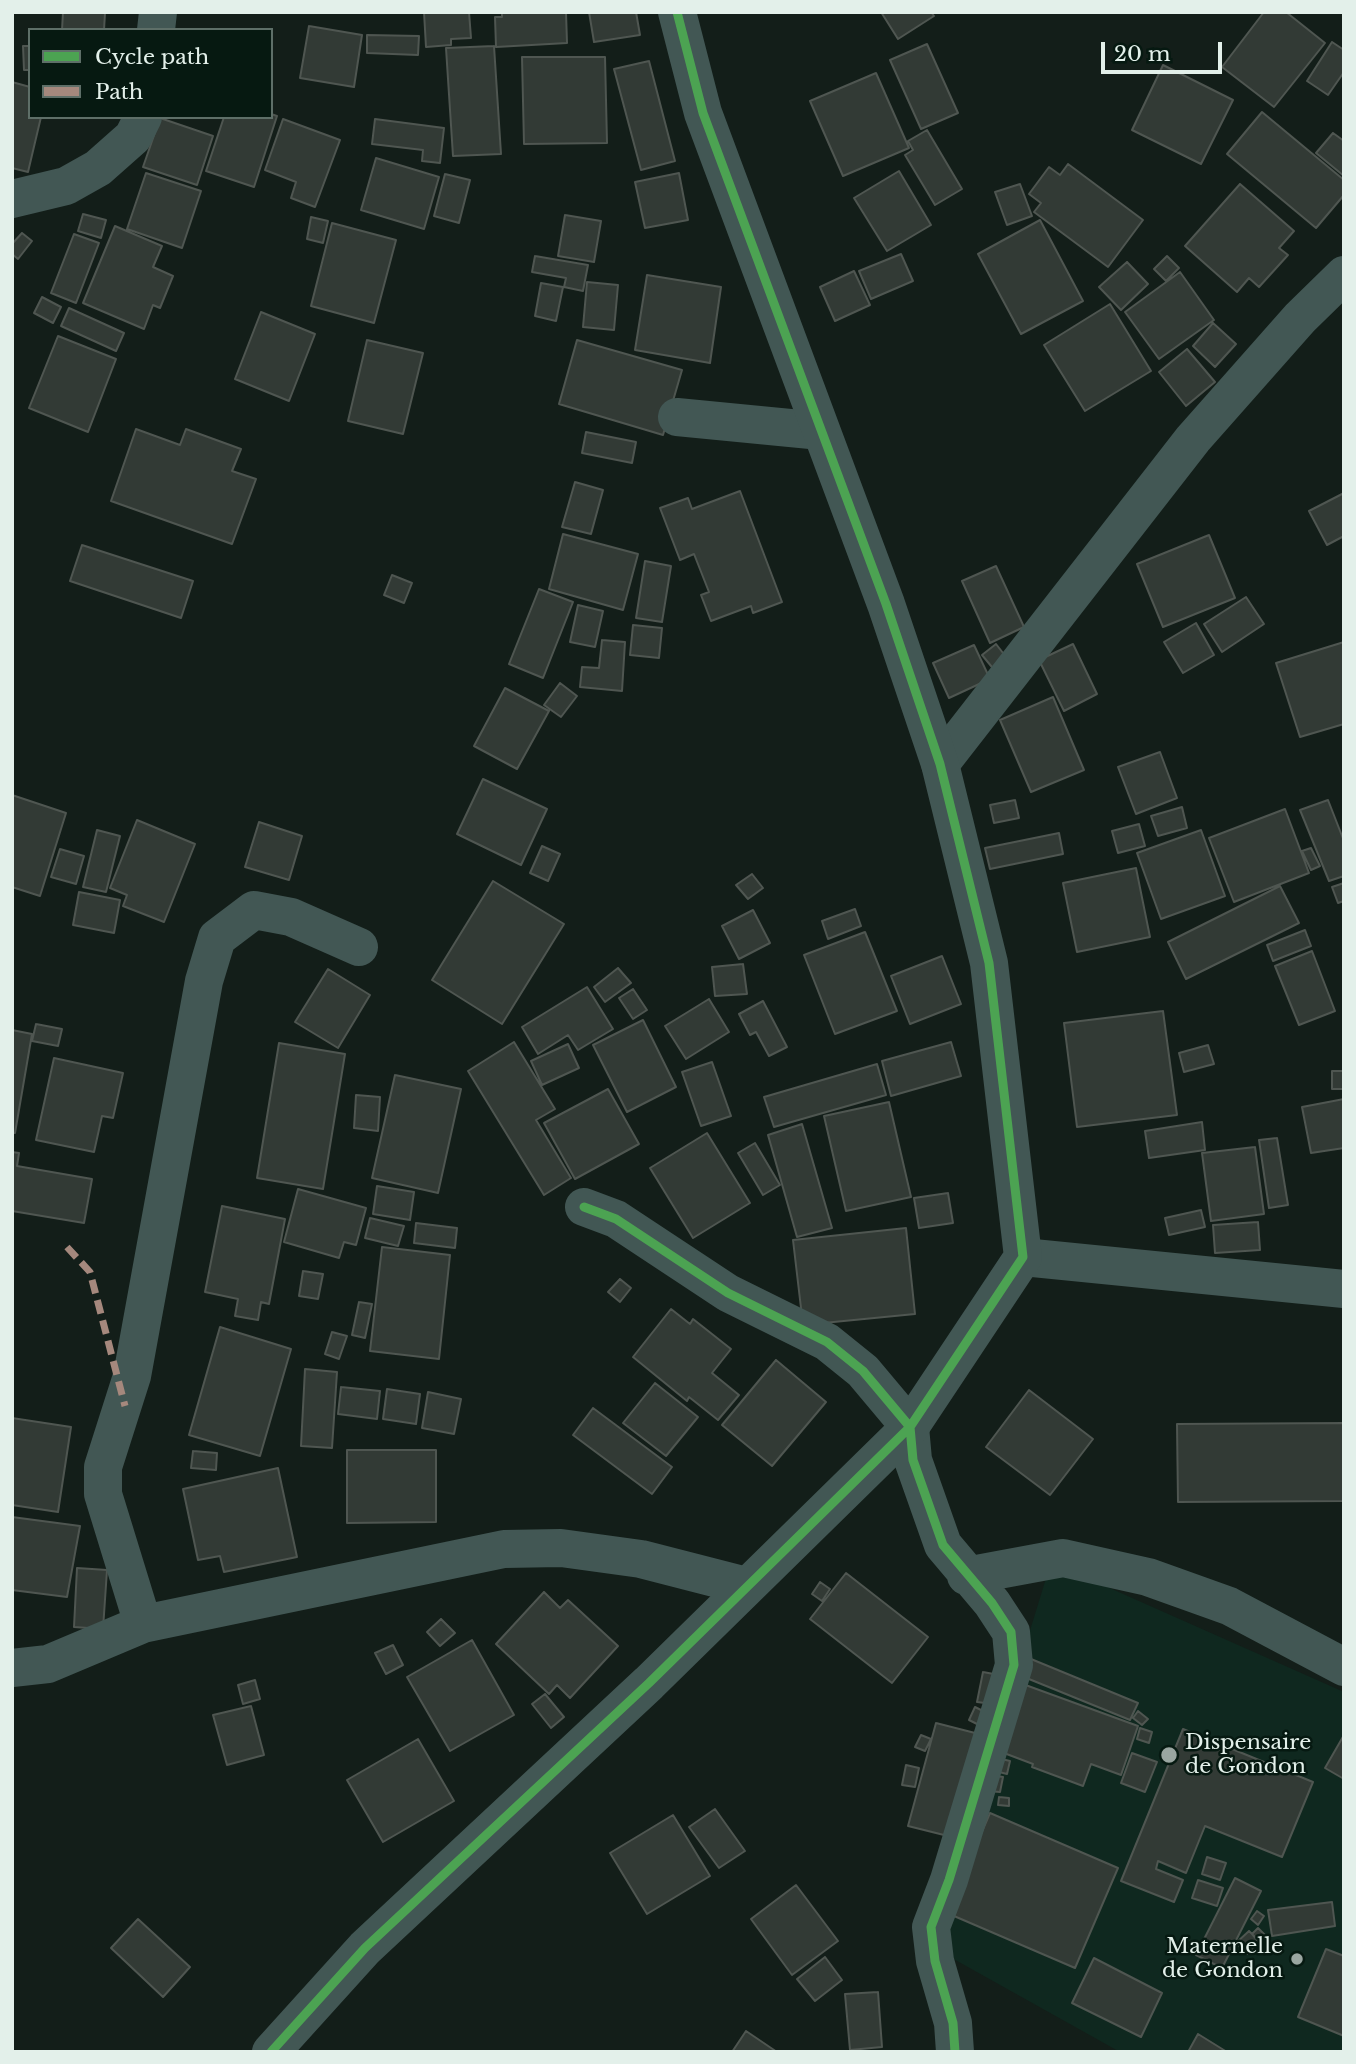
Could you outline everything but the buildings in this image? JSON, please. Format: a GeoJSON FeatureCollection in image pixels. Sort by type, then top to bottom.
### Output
{"type":"FeatureCollection","features":[{"type":"Feature","properties":{"kind":"street"},"geometry":{"type":"LineString","coordinates":[[271,2052],[365,1948],[649,1683],[910,1427],[1023,1257],[989,963],[940,764],[886,604],[703,113],[677,12]]}},
{"type":"Feature","properties":{"kind":"street"},"geometry":{"type":"LineString","coordinates":[[12,199],[66,186],[98,168],[134,137],[142,119]]}},
{"type":"Feature","properties":{"kind":"street"},"geometry":{"type":"LineString","coordinates":[[940,764],[1193,439],[1300,318],[1344,275]]}},
{"type":"Feature","properties":{"kind":"street"},"geometry":{"type":"LineString","coordinates":[[677,416],[821,431]]}},
{"type":"Feature","properties":{"kind":"street"},"geometry":{"type":"LineString","coordinates":[[143,1624],[103,1494],[103,1467],[132,1376],[204,981],[217,938],[254,910],[291,916],[359,947]]}},
{"type":"Feature","properties":{"kind":"street"},"geometry":{"type":"LineString","coordinates":[[584,1207],[616,1219],[729,1293],[827,1342],[863,1371],[910,1427],[913,1460],[934,1526],[943,1545],[966,1576],[992,1603],[1011,1632],[1014,1665],[949,1880],[931,1927],[935,1961],[953,2023],[955,2052]]}},
{"type":"Feature","properties":{"kind":"street"},"geometry":{"type":"LineString","coordinates":[[1023,1257],[1344,1289]]}},
{"type":"Feature","properties":{"kind":"street"},"geometry":{"type":"LineString","coordinates":[[12,1668],[48,1664],[143,1624],[504,1549],[561,1548],[641,1559],[746,1586]]}},
{"type":"Feature","properties":{"kind":"street"},"geometry":{"type":"LineString","coordinates":[[966,1576],[1063,1558],[1148,1577],[1230,1606],[1344,1667]]}},
{"type":"Feature","properties":{"kind":"shaded area","name":"Dispensaire de Gondon"},"geometry":{"type":"Polygon","coordinates":[[[1051,1562],[1344,1692],[1344,2052],[1120,2052],[950,1957],[941,1920],[1051,1562]]]}},
{"type":"Feature","properties":{"kind":"marked path"},"geometry":{"type":"LineString","coordinates":[[67,1247],[90,1272],[125,1406]]}},
{"type":"Feature","properties":{"kind":"cycle path"},"geometry":{"type":"LineString","coordinates":[[271,2052],[365,1948],[649,1683],[910,1427],[1023,1257],[989,963],[940,764],[886,604],[703,113],[677,12]]}},
{"type":"Feature","properties":{"kind":"cycle path"},"geometry":{"type":"LineString","coordinates":[[584,1207],[616,1219],[728,1293],[827,1342],[863,1371],[910,1427],[913,1460],[943,1545],[992,1603],[1011,1632],[1014,1665],[949,1880],[931,1927],[935,1961],[953,2023],[955,2052]]}},
{"type":"Feature","properties":{"kind":"place","name":"Dispensaire de Gondon"},"geometry":{"type":"Point","coordinates":[1169,1755]}},
{"type":"Feature","properties":{"kind":"place","name":"Maternelle de Gondon"},"geometry":{"type":"Point","coordinates":[1297,1959]}}]}
